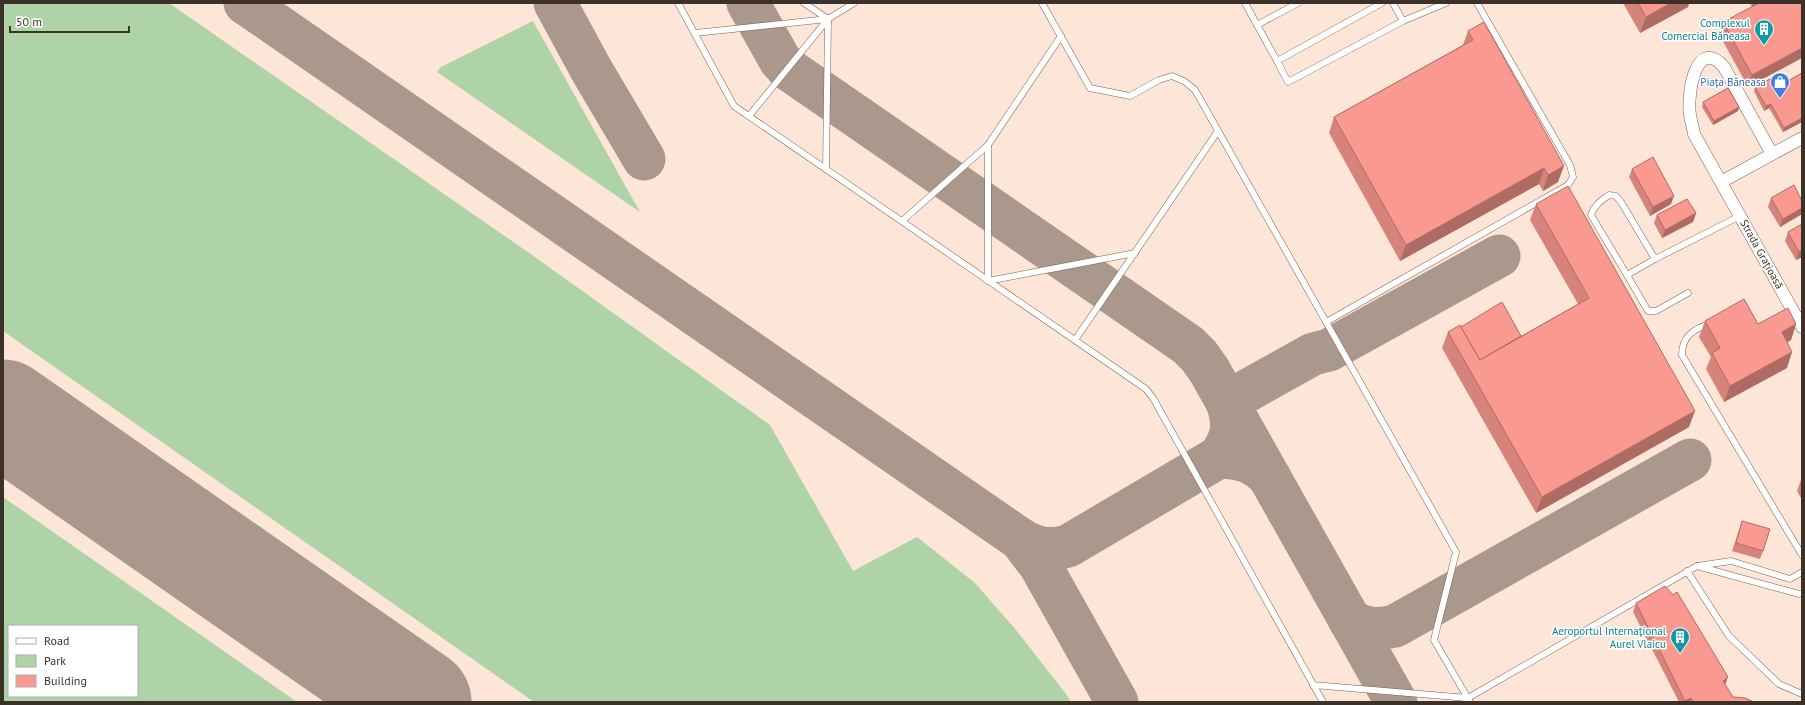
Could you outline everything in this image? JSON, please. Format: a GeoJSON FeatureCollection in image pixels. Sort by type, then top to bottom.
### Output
{"type":"FeatureCollection","features":[{"type":"Feature","properties":{"kind":"street","name":"Strada Grațioasă"},"geometry":{"type":"LineString","coordinates":[[1772,154],[1724,67],[1718,60],[1710,57],[1703,60],[1698,65],[1692,79],[1690,95],[1690,115],[1694,134],[1802,327]]}},
{"type":"Feature","properties":{"kind":"street"},"geometry":{"type":"LineString","coordinates":[[1721,182],[1802,138]]}},
{"type":"Feature","properties":{"kind":"lane"},"geometry":{"type":"LineString","coordinates":[[678,3],[734,106],[988,281],[1138,382],[1146,389],[1153,398],[1323,702]]}},
{"type":"Feature","properties":{"kind":"lane"},"geometry":{"type":"LineString","coordinates":[[804,3],[828,19]]}},
{"type":"Feature","properties":{"kind":"lane"},"geometry":{"type":"LineString","coordinates":[[749,116],[828,19],[854,3]]}},
{"type":"Feature","properties":{"kind":"lane"},"geometry":{"type":"LineString","coordinates":[[1042,3],[1090,88],[1130,96],[1159,80],[1172,76],[1184,81],[1195,90],[1456,552],[1434,640],[1467,701]]}},
{"type":"Feature","properties":{"kind":"lane"},"geometry":{"type":"LineString","coordinates":[[1245,3],[1288,82],[1403,21],[1446,3]]}},
{"type":"Feature","properties":{"kind":"lane"},"geometry":{"type":"LineString","coordinates":[[1257,25],[1298,3]]}},
{"type":"Feature","properties":{"kind":"lane"},"geometry":{"type":"LineString","coordinates":[[1277,61],[1382,3]]}},
{"type":"Feature","properties":{"kind":"lane"},"geometry":{"type":"LineString","coordinates":[[1393,3],[1403,21]]}},
{"type":"Feature","properties":{"kind":"lane"},"geometry":{"type":"LineString","coordinates":[[1326,322],[1568,185],[1573,177],[1570,165],[1478,3]]}},
{"type":"Feature","properties":{"kind":"lane"},"geometry":{"type":"LineString","coordinates":[[695,33],[828,19]]}},
{"type":"Feature","properties":{"kind":"lane"},"geometry":{"type":"LineString","coordinates":[[826,169],[828,19]]}},
{"type":"Feature","properties":{"kind":"lane"},"geometry":{"type":"LineString","coordinates":[[902,221],[988,145],[1060,36]]}},
{"type":"Feature","properties":{"kind":"lane"},"geometry":{"type":"LineString","coordinates":[[1075,340],[1218,131]]}},
{"type":"Feature","properties":{"kind":"lane"},"geometry":{"type":"LineString","coordinates":[[988,145],[988,281]]}},
{"type":"Feature","properties":{"kind":"lane"},"geometry":{"type":"LineString","coordinates":[[1655,259],[1616,196],[1609,195],[1592,209],[1591,215],[1648,311],[1656,311],[1688,293]]}},
{"type":"Feature","properties":{"kind":"lane"},"geometry":{"type":"LineString","coordinates":[[1627,275],[1655,259],[1740,216]]}},
{"type":"Feature","properties":{"kind":"lane"},"geometry":{"type":"LineString","coordinates":[[988,281],[1135,253]]}},
{"type":"Feature","properties":{"kind":"lane"},"geometry":{"type":"LineString","coordinates":[[1717,323],[1703,325],[1693,331],[1685,340],[1682,347],[1682,356],[1802,555]]}},
{"type":"Feature","properties":{"kind":"lane"},"geometry":{"type":"LineString","coordinates":[[1313,684],[1467,701],[1697,566],[1731,561],[1790,579],[1802,572]]}},
{"type":"Feature","properties":{"kind":"lane"},"geometry":{"type":"LineString","coordinates":[[1697,566],[1799,594],[1802,593]]}},
{"type":"Feature","properties":{"kind":"lane"},"geometry":{"type":"LineString","coordinates":[[1688,571],[1729,636],[1779,684],[1802,694]]}},
{"type":"Feature","properties":{"kind":"green space"},"geometry":{"type":"Polygon","coordinates":[[[3,3],[169,3],[532,255],[770,425],[853,571],[917,537],[975,583],[1016,630],[1071,702],[534,702],[3,331],[3,3]]]}},
{"type":"Feature","properties":{"kind":"green space"},"geometry":{"type":"Polygon","coordinates":[[[533,21],[640,212],[437,72],[441,67],[533,21]]]}},
{"type":"Feature","properties":{"kind":"green space"},"geometry":{"type":"Polygon","coordinates":[[[3,497],[297,702],[3,702],[3,497]]]}},
{"type":"Feature","properties":{"kind":"building"},"geometry":{"type":"Polygon","coordinates":[[[1638,3],[1671,3],[1646,17],[1638,3]]]}},
{"type":"Feature","properties":{"kind":"building","name":"Complexul Comercial Băneasa"},"geometry":{"type":"Polygon","coordinates":[[[1759,3],[1802,3],[1802,48],[1752,75],[1723,22],[1759,3]]]}},
{"type":"Feature","properties":{"kind":"building"},"geometry":{"type":"Polygon","coordinates":[[[1484,22],[1564,166],[1548,175],[1544,168],[1406,245],[1334,117],[1473,40],[1468,31],[1484,22]]]}},
{"type":"Feature","properties":{"kind":"building","name":"Piața Băneasa"},"geometry":{"type":"Polygon","coordinates":[[[1802,73],[1802,118],[1784,128],[1771,104],[1766,106],[1755,87],[1774,77],[1779,86],[1802,73]]]}},
{"type":"Feature","properties":{"kind":"building"},"geometry":{"type":"Polygon","coordinates":[[[1728,88],[1739,107],[1714,121],[1703,102],[1728,88]]]}},
{"type":"Feature","properties":{"kind":"building"},"geometry":{"type":"Polygon","coordinates":[[[1653,157],[1674,196],[1653,207],[1632,169],[1653,157]]]}},
{"type":"Feature","properties":{"kind":"building"},"geometry":{"type":"Polygon","coordinates":[[[1794,185],[1802,201],[1802,208],[1783,219],[1771,198],[1794,185]]]}},
{"type":"Feature","properties":{"kind":"building"},"geometry":{"type":"Polygon","coordinates":[[[1568,186],[1695,411],[1542,497],[1448,332],[1460,325],[1480,360],[1589,298],[1536,204],[1568,186]]]}},
{"type":"Feature","properties":{"kind":"building"},"geometry":{"type":"Polygon","coordinates":[[[1687,199],[1696,213],[1665,230],[1657,215],[1687,199]]]}},
{"type":"Feature","properties":{"kind":"building"},"geometry":{"type":"Polygon","coordinates":[[[1802,224],[1802,250],[1799,252],[1788,232],[1802,224]]]}},
{"type":"Feature","properties":{"kind":"building"},"geometry":{"type":"Polygon","coordinates":[[[1744,299],[1758,324],[1788,308],[1796,324],[1782,332],[1792,352],[1730,386],[1712,353],[1720,348],[1705,321],[1744,299]]]}},
{"type":"Feature","properties":{"kind":"building"},"geometry":{"type":"Polygon","coordinates":[[[1502,302],[1521,336],[1480,360],[1461,327],[1502,302]]]}},
{"type":"Feature","properties":{"kind":"building"},"geometry":{"type":"Polygon","coordinates":[[[1742,521],[1770,529],[1763,551],[1736,543],[1742,521]]]}},
{"type":"Feature","properties":{"kind":"building","name":"Aeroportul Internațional Aurel Vlaicu"},"geometry":{"type":"Polygon","coordinates":[[[1665,586],[1673,595],[1677,592],[1728,677],[1723,681],[1733,697],[1745,698],[1754,702],[1694,702],[1691,698],[1685,701],[1636,603],[1665,586]]]}},
{"type":"Feature","properties":{"kind":"taxiway"},"geometry":{"type":"LineString","coordinates":[[245,3],[1020,539],[1040,565],[1117,702]]}},
{"type":"Feature","properties":{"kind":"taxiway"},"geometry":{"type":"LineString","coordinates":[[555,3],[592,71],[644,159]]}},
{"type":"Feature","properties":{"kind":"taxiway"},"geometry":{"type":"LineString","coordinates":[[748,3],[780,60],[788,69],[1188,345],[1199,356],[1209,370],[1396,702]]}},
{"type":"Feature","properties":{"kind":"taxiway"},"geometry":{"type":"LineString","coordinates":[[1270,478],[1253,464],[1234,458],[1219,457],[1227,444],[1231,431],[1232,424],[1227,402],[1313,354],[1329,350],[1499,256]]}},
{"type":"Feature","properties":{"kind":"taxiway"},"geometry":{"type":"LineString","coordinates":[[1020,539],[1037,547],[1049,549],[1068,546],[1219,457]]}},
{"type":"Feature","properties":{"kind":"taxiway"},"geometry":{"type":"LineString","coordinates":[[1349,619],[1354,623],[1371,628],[1395,626],[1690,460]]}},
{"type":"Feature","properties":{"kind":"runway"},"geometry":{"type":"LineString","coordinates":[[3,413],[418,702]]}},
{"type":"Feature","properties":{"kind":"place","name":"Complexul Comercial Băneasa"},"geometry":{"type":"Point","coordinates":[1764,46]}},
{"type":"Feature","properties":{"kind":"place","name":"Piața Băneasa"},"geometry":{"type":"Point","coordinates":[1780,99]}},
{"type":"Feature","properties":{"kind":"place","name":"Aeroportul Internațional Aurel Vlaicu"},"geometry":{"type":"Point","coordinates":[1680,654]}}]}
